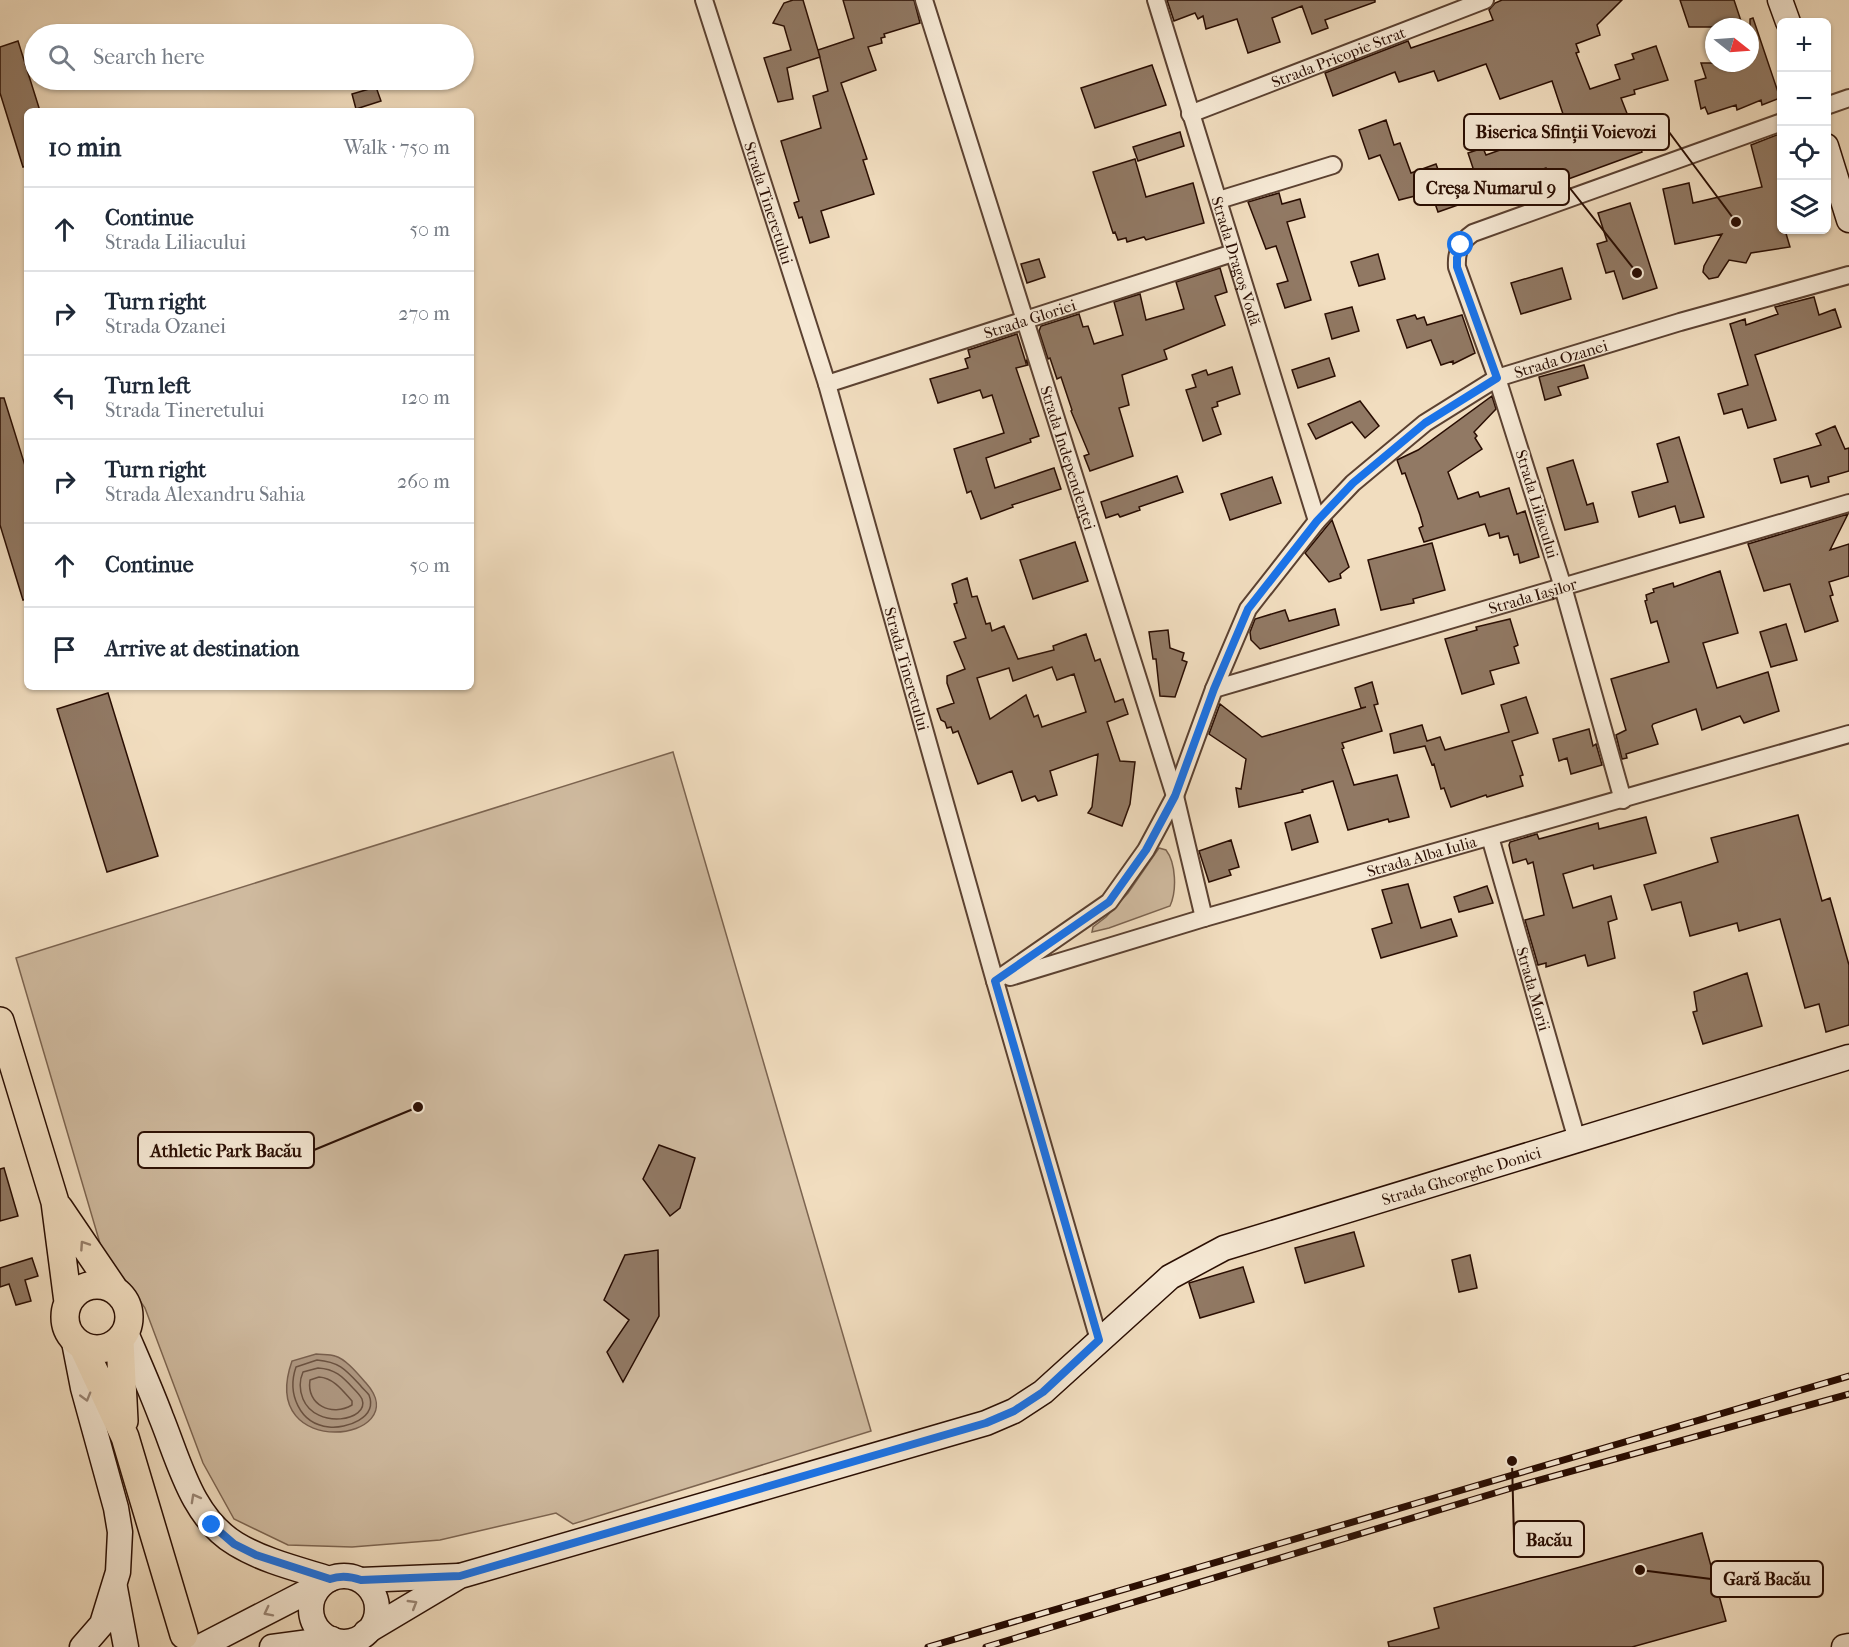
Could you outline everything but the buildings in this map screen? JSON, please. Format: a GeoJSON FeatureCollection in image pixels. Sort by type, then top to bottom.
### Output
{"type":"FeatureCollection","features":[{"type":"Feature","properties":{"kind":"main road"},"geometry":{"type":"LineString","coordinates":[[0,1021],[55,1202],[68,1302]]}},
{"type":"Feature","properties":{"kind":"main road"},"geometry":{"type":"LineString","coordinates":[[55,1202],[114,1289]]}},
{"type":"Feature","properties":{"kind":"main road"},"geometry":{"type":"LineString","coordinates":[[125,1437],[123,1337],[129,1323],[129,1313],[122,1295],[104,1285],[93,1285],[74,1294],[68,1302],[65,1322],[68,1332],[78,1343],[125,1437],[192,1641]]}},
{"type":"Feature","properties":{"kind":"main road"},"geometry":{"type":"LineString","coordinates":[[78,1343],[92,1350],[102,1350],[123,1337]]}},
{"type":"Feature","properties":{"kind":"street","name":"Strada Tineretului"},"geometry":{"type":"LineString","coordinates":[[704,0],[827,384],[1099,1340]]}},
{"type":"Feature","properties":{"kind":"street","name":"Strada Independenței"},"geometry":{"type":"LineString","coordinates":[[924,0],[1175,796],[1204,918]]}},
{"type":"Feature","properties":{"kind":"street","name":"Strada Dragoș Vodă"},"geometry":{"type":"LineString","coordinates":[[1156,0],[1317,521]]}},
{"type":"Feature","properties":{"kind":"street","name":"Strada Pricopie Strat"},"geometry":{"type":"LineString","coordinates":[[1190,114],[1485,0]]}},
{"type":"Feature","properties":{"kind":"street"},"geometry":{"type":"LineString","coordinates":[[1780,0],[1787,18]]}},
{"type":"Feature","properties":{"kind":"street"},"geometry":{"type":"LineString","coordinates":[[1831,105],[1849,98]]}},
{"type":"Feature","properties":{"kind":"street","name":"Strada Liliacului"},"geometry":{"type":"LineString","coordinates":[[1623,801],[1563,586],[1497,378],[1457,267],[1457,258],[1461,245],[1473,233],[1777,124]]}},
{"type":"Feature","properties":{"kind":"street"},"geometry":{"type":"LineString","coordinates":[[1831,159],[1849,220]]}},
{"type":"Feature","properties":{"kind":"street"},"geometry":{"type":"LineString","coordinates":[[1219,200],[1334,165]]}},
{"type":"Feature","properties":{"kind":"street","name":"Strada Gloriei"},"geometry":{"type":"LineString","coordinates":[[827,384],[1233,253]]}},
{"type":"Feature","properties":{"kind":"street","name":"Strada Ozanei"},"geometry":{"type":"LineString","coordinates":[[995,981],[1109,902],[1146,850],[1175,796],[1214,689],[1248,609],[1317,521],[1353,483],[1425,423],[1497,378],[1680,322],[1849,275]]}},
{"type":"Feature","properties":{"kind":"street","name":"Strada Iașilor"},"geometry":{"type":"LineString","coordinates":[[1214,689],[1849,503]]}},
{"type":"Feature","properties":{"kind":"street","name":"Strada Alba Iulia"},"geometry":{"type":"LineString","coordinates":[[995,981],[1204,918],[1623,801],[1849,734]]}},
{"type":"Feature","properties":{"kind":"street","name":"Strada Morii"},"geometry":{"type":"LineString","coordinates":[[1490,837],[1577,1140]]}},
{"type":"Feature","properties":{"kind":"street","name":"Strada Gheorghe Donici"},"geometry":{"type":"LineString","coordinates":[[460,1576],[986,1423],[1014,1411],[1043,1392],[1170,1277],[1224,1248],[1849,1057]]}},
{"type":"Feature","properties":{"kind":"street"},"geometry":{"type":"LineString","coordinates":[[123,1337],[145,1375],[193,1497],[212,1525],[234,1544],[325,1582]]}},
{"type":"Feature","properties":{"kind":"street"},"geometry":{"type":"LineString","coordinates":[[78,1343],[83,1388],[116,1508],[120,1532],[120,1553],[114,1586],[102,1624],[82,1647]]}},
{"type":"Feature","properties":{"kind":"street"},"geometry":{"type":"LineString","coordinates":[[192,1641],[338,1576],[349,1576],[361,1580],[460,1576]]}},
{"type":"Feature","properties":{"kind":"street"},"geometry":{"type":"LineString","coordinates":[[272,1647],[332,1639],[346,1641],[357,1639],[460,1576]]}},
{"type":"Feature","properties":{"kind":"street"},"geometry":{"type":"LineString","coordinates":[[361,1580],[370,1588],[376,1603],[373,1623],[366,1632]]}},
{"type":"Feature","properties":{"kind":"street"},"geometry":{"type":"LineString","coordinates":[[325,1582],[314,1595],[311,1605],[312,1616],[315,1626],[322,1634],[332,1639]]}},
{"type":"Feature","properties":{"kind":"street"},"geometry":{"type":"LineString","coordinates":[[114,1586],[126,1647]]}},
{"type":"Feature","properties":{"kind":"street"},"geometry":{"type":"LineString","coordinates":[[1844,1647],[1849,1646]]}},
{"type":"Feature","properties":{"kind":"shaded area"},"geometry":{"type":"Polygon","coordinates":[[[673,752],[871,1431],[573,1524],[556,1513],[440,1540],[352,1547],[288,1545],[234,1519],[203,1463],[145,1308],[130,1286],[104,1257],[16,958],[673,752]]]}},
{"type":"Feature","properties":{"kind":"shaded area"},"geometry":{"type":"Polygon","coordinates":[[[1159,848],[1166,850],[1174,869],[1174,893],[1170,906],[1092,932],[1093,927],[1106,917],[1128,893],[1159,848]]]}},
{"type":"Feature","properties":{"kind":"water"},"geometry":{"type":"Polygon","coordinates":[[[316,1354],[330,1355],[343,1360],[366,1383],[376,1403],[371,1418],[356,1428],[335,1432],[313,1428],[296,1416],[287,1394],[292,1361],[316,1354]]]}},
{"type":"Feature","properties":{"kind":"railway"},"geometry":{"type":"LineString","coordinates":[[928,1647],[1849,1376]]}},
{"type":"Feature","properties":{"kind":"railway"},"geometry":{"type":"LineString","coordinates":[[986,1647],[1518,1486],[1849,1394]]}},
{"type":"Feature","properties":{"kind":"place","name":"Biserica Sfinții Voievozi"},"geometry":{"type":"Point","coordinates":[1736,222]}},
{"type":"Feature","properties":{"kind":"place","name":"Creșa Numarul 9"},"geometry":{"type":"Point","coordinates":[1637,273]}},
{"type":"Feature","properties":{"kind":"place","name":"Athletic Park Bacău"},"geometry":{"type":"Point","coordinates":[418,1107]}},
{"type":"Feature","properties":{"kind":"place","name":"Bacău"},"geometry":{"type":"Point","coordinates":[1512,1461]}},
{"type":"Feature","properties":{"kind":"place","name":"Gară Bacău"},"geometry":{"type":"Point","coordinates":[1640,1570]}},
{"type":"Feature","properties":{"kind":"route"},"geometry":{"type":"LineString","coordinates":[[212,1525],[234,1544],[256,1555],[330,1579],[338,1576],[349,1576],[361,1580],[460,1576],[986,1423],[1014,1411],[1043,1392],[1099,1340],[995,981],[1109,902],[1146,850],[1175,796],[1214,689],[1248,609],[1317,521],[1353,483],[1425,423],[1497,378],[1457,267],[1458,251],[1461,245]]}}]}
